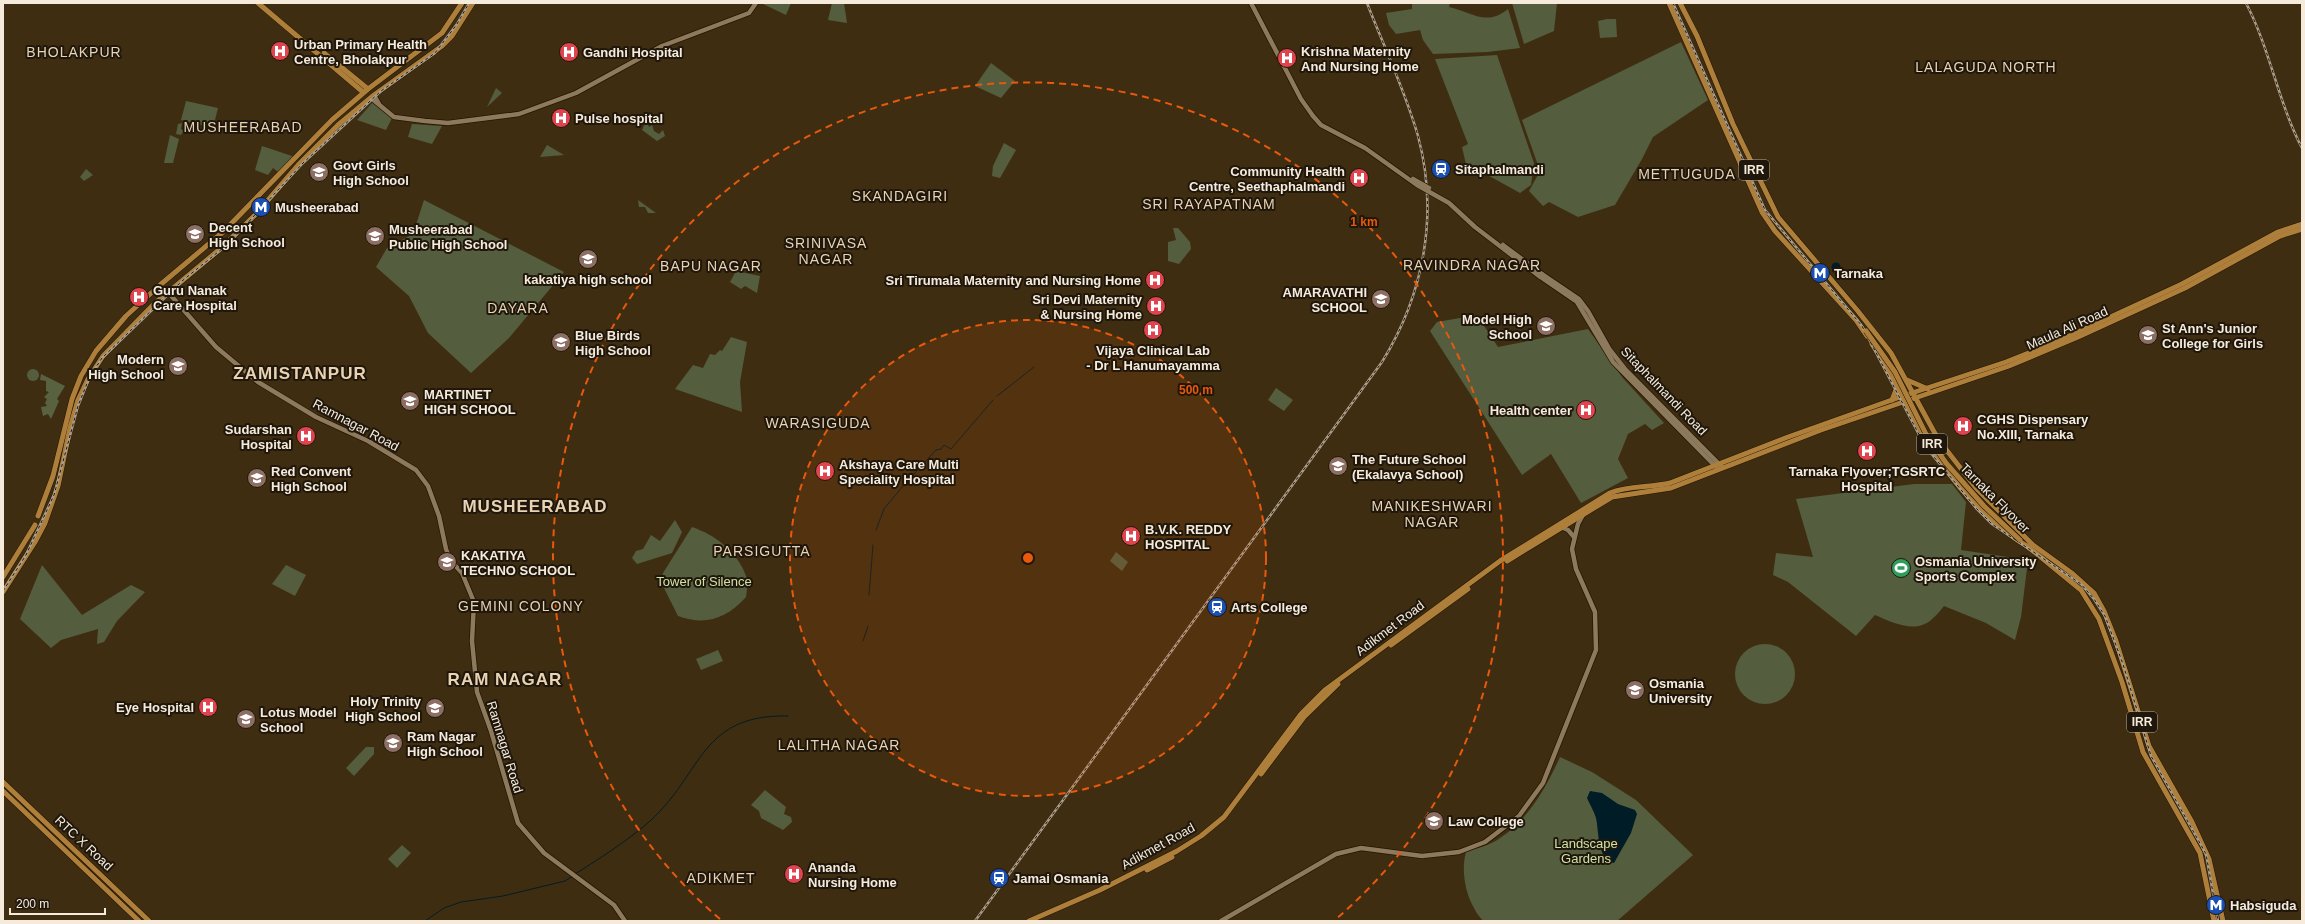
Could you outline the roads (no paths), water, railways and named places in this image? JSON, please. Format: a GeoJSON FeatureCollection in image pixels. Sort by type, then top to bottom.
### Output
{"type":"FeatureCollection","features":[{"type":"Feature","properties":{"kind":"main road"},"geometry":{"type":"LineString","coordinates":[[258,3],[366,91]]}},
{"type":"Feature","properties":{"kind":"main road"},"geometry":{"type":"LineString","coordinates":[[263,3],[366,91]]}},
{"type":"Feature","properties":{"kind":"main road"},"geometry":{"type":"LineString","coordinates":[[38,516],[53,476],[64,426],[76,388],[87,364],[106,339],[173,273],[196,256],[223,232],[319,133],[348,106],[439,36],[462,3]]}},
{"type":"Feature","properties":{"kind":"main road"},"geometry":{"type":"LineString","coordinates":[[3,592],[39,535],[52,505],[58,486],[70,428],[78,400],[88,379],[113,343],[167,291],[220,249],[267,203],[325,138],[353,112],[438,50],[446,42],[473,3]]}},
{"type":"Feature","properties":{"kind":"main road"},"geometry":{"type":"LineString","coordinates":[[373,97],[394,117],[448,123],[529,112],[576,93],[662,46],[749,13],[756,3]]}},
{"type":"Feature","properties":{"kind":"main road","name":"Sitaphalmandi Road"},"geometry":{"type":"LineString","coordinates":[[1251,3],[1301,99],[1321,124],[1365,148],[1417,185],[1450,203],[1475,227],[1577,302],[1613,362],[1719,467]]}},
{"type":"Feature","properties":{"kind":"main road","name":"IRR"},"geometry":{"type":"LineString","coordinates":[[1669,3],[1762,212],[1775,230],[1856,320]]}},
{"type":"Feature","properties":{"kind":"main road","name":"IRR"},"geometry":{"type":"LineString","coordinates":[[1680,3],[1753,167],[1782,222],[1862,316]]}},
{"type":"Feature","properties":{"kind":"main road"},"geometry":{"type":"LineString","coordinates":[[439,36],[446,42]]}},
{"type":"Feature","properties":{"kind":"main road"},"geometry":{"type":"LineString","coordinates":[[431,42],[438,50]]}},
{"type":"Feature","properties":{"kind":"main road"},"geometry":{"type":"LineString","coordinates":[[1705,81],[1714,77]]}},
{"type":"Feature","properties":{"kind":"main road"},"geometry":{"type":"LineString","coordinates":[[348,106],[353,112]]}},
{"type":"Feature","properties":{"kind":"main road"},"geometry":{"type":"LineString","coordinates":[[324,128],[330,133]]}},
{"type":"Feature","properties":{"kind":"main road"},"geometry":{"type":"LineString","coordinates":[[319,133],[325,138]]}},
{"type":"Feature","properties":{"kind":"main road"},"geometry":{"type":"LineString","coordinates":[[1744,171],[1753,167]]}},
{"type":"Feature","properties":{"kind":"main road"},"geometry":{"type":"LineString","coordinates":[[2236,260],[2278,232],[2302,224]]}},
{"type":"Feature","properties":{"kind":"main road"},"geometry":{"type":"LineString","coordinates":[[2236,260],[2280,236],[2302,229]]}},
{"type":"Feature","properties":{"kind":"main road","name":"Maula Ali Road"},"geometry":{"type":"LineString","coordinates":[[1915,395],[2052,344],[2160,296],[2227,261],[2236,260]]}},
{"type":"Feature","properties":{"kind":"main road","name":"Maula Ali Road"},"geometry":{"type":"LineString","coordinates":[[1915,395],[2009,366],[2064,343],[2236,260]]}},
{"type":"Feature","properties":{"kind":"main road","name":"Ramnagar Road"},"geometry":{"type":"LineString","coordinates":[[167,291],[216,347],[258,382],[316,417],[368,441],[416,470],[428,486],[439,516],[446,549],[451,561],[462,573],[474,602],[472,641],[476,692],[491,731],[518,823],[544,853],[578,880],[614,905],[625,921]]}},
{"type":"Feature","properties":{"kind":"main road"},"geometry":{"type":"LineString","coordinates":[[134,310],[141,316]]}},
{"type":"Feature","properties":{"kind":"main road"},"geometry":{"type":"LineString","coordinates":[[1862,316],[1891,353],[1938,439],[1976,488],[2031,547]]}},
{"type":"Feature","properties":{"kind":"main road","name":"Tarnaka Flyover"},"geometry":{"type":"LineString","coordinates":[[1862,316],[1868,330]]}},
{"type":"Feature","properties":{"kind":"main road"},"geometry":{"type":"LineString","coordinates":[[1856,320],[1889,369],[1926,440],[1960,487],[1992,521],[2031,547]]}},
{"type":"Feature","properties":{"kind":"main road","name":"Tarnaka Flyover"},"geometry":{"type":"LineString","coordinates":[[1856,320],[1868,330],[1898,370],[1928,433],[1948,462],[1985,504],[2031,547]]}},
{"type":"Feature","properties":{"kind":"main road"},"geometry":{"type":"LineString","coordinates":[[1907,380],[1928,389]]}},
{"type":"Feature","properties":{"kind":"main road"},"geometry":{"type":"LineString","coordinates":[[1892,400],[1898,385]]}},
{"type":"Feature","properties":{"kind":"main road"},"geometry":{"type":"LineString","coordinates":[[1719,467],[1892,400],[1904,399],[1915,395]]}},
{"type":"Feature","properties":{"kind":"main road"},"geometry":{"type":"LineString","coordinates":[[1221,921],[1336,854],[1361,848],[1422,856],[1459,852],[1485,842],[1519,816],[1543,783],[1596,650],[1595,612],[1574,563],[1572,549],[1578,526],[1588,508],[1615,490],[1670,483],[1899,404],[1904,399]]}},
{"type":"Feature","properties":{"kind":"main road"},"geometry":{"type":"LineString","coordinates":[[1899,404],[1911,412]]}},
{"type":"Feature","properties":{"kind":"main road"},"geometry":{"type":"LineString","coordinates":[[64,426],[70,428]]}},
{"type":"Feature","properties":{"kind":"main road","name":"Adikmet Road"},"geometry":{"type":"LineString","coordinates":[[1099,890],[1114,885],[1180,853],[1217,827],[1240,802],[1304,717],[1328,692],[1502,564],[1588,508]]}},
{"type":"Feature","properties":{"kind":"main road","name":"Adikmet Road"},"geometry":{"type":"LineString","coordinates":[[1099,890],[1177,851],[1201,836],[1224,817],[1301,714],[1325,690],[1500,562],[1588,508]]}},
{"type":"Feature","properties":{"kind":"main road"},"geometry":{"type":"LineString","coordinates":[[3,577],[35,525]]}},
{"type":"Feature","properties":{"kind":"main road"},"geometry":{"type":"LineString","coordinates":[[1561,527],[1568,530],[1574,537]]}},
{"type":"Feature","properties":{"kind":"main road"},"geometry":{"type":"LineString","coordinates":[[32,531],[39,535]]}},
{"type":"Feature","properties":{"kind":"main road","name":"IRR"},"geometry":{"type":"LineString","coordinates":[[2031,547],[2073,574],[2094,593],[2104,611],[2116,641],[2149,746],[2206,851],[2223,921]]}},
{"type":"Feature","properties":{"kind":"main road","name":"IRR"},"geometry":{"type":"LineString","coordinates":[[2031,547],[2076,586],[2087,598],[2108,644],[2146,757],[2200,853],[2207,878],[2214,921]]}},
{"type":"Feature","properties":{"kind":"main road"},"geometry":{"type":"LineString","coordinates":[[2108,644],[2116,641]]}},
{"type":"Feature","properties":{"kind":"main road"},"geometry":{"type":"LineString","coordinates":[[2146,757],[2153,754]]}},
{"type":"Feature","properties":{"kind":"main road","name":"RTC X Road"},"geometry":{"type":"LineString","coordinates":[[3,782],[149,921]]}},
{"type":"Feature","properties":{"kind":"main road"},"geometry":{"type":"LineString","coordinates":[[3,786],[144,921]]}},
{"type":"Feature","properties":{"kind":"main road"},"geometry":{"type":"LineString","coordinates":[[3,793],[139,921]]}},
{"type":"Feature","properties":{"kind":"main road","name":"RTC X Road"},"geometry":{"type":"LineString","coordinates":[[3,793],[135,921]]}},
{"type":"Feature","properties":{"kind":"main road"},"geometry":{"type":"LineString","coordinates":[[1029,921],[1099,890]]}},
{"type":"Feature","properties":{"kind":"water"},"geometry":{"type":"Polygon","coordinates":[[[1834,263],[1838,263],[1840,267],[1838,271],[1834,271],[1832,269],[1832,265],[1834,263]]]}},
{"type":"Feature","properties":{"kind":"water"},"geometry":{"type":"Polygon","coordinates":[[[1590,791],[1602,793],[1618,804],[1635,810],[1637,814],[1631,833],[1614,863],[1608,861],[1604,857],[1602,851],[1596,818],[1587,798],[1590,791]]]}},
{"type":"Feature","properties":{"kind":"waterway"},"geometry":{"type":"LineString","coordinates":[[997,396],[1034,367]]}},
{"type":"Feature","properties":{"kind":"waterway"},"geometry":{"type":"LineString","coordinates":[[905,484],[936,450],[941,449],[944,445],[951,449],[993,400]]}},
{"type":"Feature","properties":{"kind":"waterway"},"geometry":{"type":"LineString","coordinates":[[876,530],[884,509],[903,486]]}},
{"type":"Feature","properties":{"kind":"waterway"},"geometry":{"type":"LineString","coordinates":[[869,595],[873,545]]}},
{"type":"Feature","properties":{"kind":"waterway"},"geometry":{"type":"LineString","coordinates":[[863,641],[868,626]]}},
{"type":"Feature","properties":{"kind":"waterway"},"geometry":{"type":"LineString","coordinates":[[575,874],[624,842],[650,821],[668,803],[706,750],[720,736],[737,725],[759,718],[788,716]]}},
{"type":"Feature","properties":{"kind":"waterway"},"geometry":{"type":"LineString","coordinates":[[425,921],[444,908],[461,902],[503,896],[565,881],[573,876]]}},
{"type":"Feature","properties":{"kind":"railway"},"geometry":{"type":"LineString","coordinates":[[3,591],[26,555],[54,495],[78,406],[90,376],[102,358],[182,281],[228,244],[303,163],[381,91],[435,53],[457,24],[469,3]]}},
{"type":"Feature","properties":{"kind":"railway"},"geometry":{"type":"LineString","coordinates":[[975,921],[1382,362],[1408,309],[1424,253],[1427,224],[1427,195],[1424,165],[1413,119],[1367,3]]}},
{"type":"Feature","properties":{"kind":"railway"},"geometry":{"type":"LineString","coordinates":[[1673,3],[1765,210],[1862,326],[1925,446],[1976,508],[1992,524],[2081,584],[2094,599],[2105,616],[2123,664],[2151,756],[2206,854],[2218,921]]}},
{"type":"Feature","properties":{"kind":"railway"},"geometry":{"type":"LineString","coordinates":[[2246,3],[2262,39],[2286,112],[2302,148]]}},
{"type":"Feature","properties":{"kind":"place","name":"Urban Primary Health Centre, Bholakpur"},"geometry":{"type":"Point","coordinates":[280,51]}},
{"type":"Feature","properties":{"kind":"place","name":"Gandhi Hospital"},"geometry":{"type":"Point","coordinates":[569,52]}},
{"type":"Feature","properties":{"kind":"place","name":"Krishna Maternity And Nursing Home"},"geometry":{"type":"Point","coordinates":[1287,58]}},
{"type":"Feature","properties":{"kind":"place","name":"Pulse hospital"},"geometry":{"type":"Point","coordinates":[561,118]}},
{"type":"Feature","properties":{"kind":"place","name":"Sitaphalmandi"},"geometry":{"type":"Point","coordinates":[1441,169]}},
{"type":"Feature","properties":{"kind":"place","name":"Govt Girls High School"},"geometry":{"type":"Point","coordinates":[319,172]}},
{"type":"Feature","properties":{"kind":"place","name":"Community Health Centre, Seethaphalmandi"},"geometry":{"type":"Point","coordinates":[1359,178]}},
{"type":"Feature","properties":{"kind":"place","name":"Musheerabad"},"geometry":{"type":"Point","coordinates":[261,207]}},
{"type":"Feature","properties":{"kind":"place","name":"Decent High School"},"geometry":{"type":"Point","coordinates":[195,234]}},
{"type":"Feature","properties":{"kind":"place","name":"Musheerabad Public High School"},"geometry":{"type":"Point","coordinates":[375,236]}},
{"type":"Feature","properties":{"kind":"place","name":"kakatiya high school"},"geometry":{"type":"Point","coordinates":[588,259]}},
{"type":"Feature","properties":{"kind":"place","name":"Tarnaka"},"geometry":{"type":"Point","coordinates":[1820,273]}},
{"type":"Feature","properties":{"kind":"place","name":"Sri Tirumala Maternity and Nursing Home"},"geometry":{"type":"Point","coordinates":[1155,280]}},
{"type":"Feature","properties":{"kind":"place","name":"Guru Nanak Care Hospital"},"geometry":{"type":"Point","coordinates":[139,297]}},
{"type":"Feature","properties":{"kind":"place","name":"AMARAVATHI SCHOOL"},"geometry":{"type":"Point","coordinates":[1381,299]}},
{"type":"Feature","properties":{"kind":"place","name":"Sri Devi Maternity & Nursing Home"},"geometry":{"type":"Point","coordinates":[1156,306]}},
{"type":"Feature","properties":{"kind":"place","name":"Model High School"},"geometry":{"type":"Point","coordinates":[1546,326]}},
{"type":"Feature","properties":{"kind":"place","name":"Vijaya Clinical Lab - Dr L Hanumayamma"},"geometry":{"type":"Point","coordinates":[1153,330]}},
{"type":"Feature","properties":{"kind":"place","name":"St Ann's Junior College for Girls"},"geometry":{"type":"Point","coordinates":[2148,335]}},
{"type":"Feature","properties":{"kind":"place","name":"Blue Birds High School"},"geometry":{"type":"Point","coordinates":[561,342]}},
{"type":"Feature","properties":{"kind":"place","name":"Modern High School"},"geometry":{"type":"Point","coordinates":[178,366]}},
{"type":"Feature","properties":{"kind":"place","name":"MARTINET HIGH SCHOOL"},"geometry":{"type":"Point","coordinates":[410,401]}},
{"type":"Feature","properties":{"kind":"place","name":"Health center"},"geometry":{"type":"Point","coordinates":[1586,410]}},
{"type":"Feature","properties":{"kind":"place","name":"CGHS Dispensary No.XIII, Tarnaka"},"geometry":{"type":"Point","coordinates":[1963,426]}},
{"type":"Feature","properties":{"kind":"place","name":"Sudarshan Hospital"},"geometry":{"type":"Point","coordinates":[306,436]}},
{"type":"Feature","properties":{"kind":"place","name":"Tarnaka Flyover;TGSRTC Hospital"},"geometry":{"type":"Point","coordinates":[1867,451]}},
{"type":"Feature","properties":{"kind":"place","name":"The Future School (Ekalavya School)"},"geometry":{"type":"Point","coordinates":[1338,466]}},
{"type":"Feature","properties":{"kind":"place","name":"Akshaya Care Multi Speciality Hospital"},"geometry":{"type":"Point","coordinates":[825,471]}},
{"type":"Feature","properties":{"kind":"place","name":"Red Convent High School"},"geometry":{"type":"Point","coordinates":[257,478]}},
{"type":"Feature","properties":{"kind":"place","name":"B.V.K. REDDY HOSPITAL"},"geometry":{"type":"Point","coordinates":[1131,536]}},
{"type":"Feature","properties":{"kind":"place","name":"KAKATIYA TECHNO SCHOOL"},"geometry":{"type":"Point","coordinates":[447,562]}},
{"type":"Feature","properties":{"kind":"place","name":"Osmania University Sports Complex"},"geometry":{"type":"Point","coordinates":[1901,568]}},
{"type":"Feature","properties":{"kind":"place","name":"Arts College"},"geometry":{"type":"Point","coordinates":[1217,607]}},
{"type":"Feature","properties":{"kind":"place","name":"Osmania University"},"geometry":{"type":"Point","coordinates":[1635,690]}},
{"type":"Feature","properties":{"kind":"place","name":"Eye Hospital"},"geometry":{"type":"Point","coordinates":[208,707]}},
{"type":"Feature","properties":{"kind":"place","name":"Holy Trinity High School"},"geometry":{"type":"Point","coordinates":[435,708]}},
{"type":"Feature","properties":{"kind":"place","name":"Lotus Model School"},"geometry":{"type":"Point","coordinates":[246,719]}},
{"type":"Feature","properties":{"kind":"place","name":"Ram Nagar High School"},"geometry":{"type":"Point","coordinates":[393,743]}},
{"type":"Feature","properties":{"kind":"place","name":"Law College"},"geometry":{"type":"Point","coordinates":[1434,821]}},
{"type":"Feature","properties":{"kind":"place","name":"Ananda Nursing Home"},"geometry":{"type":"Point","coordinates":[794,874]}},
{"type":"Feature","properties":{"kind":"place","name":"Jamai Osmania"},"geometry":{"type":"Point","coordinates":[999,878]}},
{"type":"Feature","properties":{"kind":"place","name":"Habsiguda"},"geometry":{"type":"Point","coordinates":[2216,905]}},
{"type":"Feature","properties":{"kind":"district","name":"BHOLAKPUR"},"geometry":{"type":"Point","coordinates":[74,52]}},
{"type":"Feature","properties":{"kind":"district","name":"LALAGUDA NORTH"},"geometry":{"type":"Point","coordinates":[1986,67]}},
{"type":"Feature","properties":{"kind":"district","name":"MUSHEERABAD"},"geometry":{"type":"Point","coordinates":[243,127]}},
{"type":"Feature","properties":{"kind":"district","name":"METTUGUDA"},"geometry":{"type":"Point","coordinates":[1687,174]}},
{"type":"Feature","properties":{"kind":"district","name":"SKANDAGIRI"},"geometry":{"type":"Point","coordinates":[900,196]}},
{"type":"Feature","properties":{"kind":"district","name":"SRI RAYAPATNAM"},"geometry":{"type":"Point","coordinates":[1209,204]}},
{"type":"Feature","properties":{"kind":"district","name":"SRINIVASA NAGAR"},"geometry":{"type":"Point","coordinates":[826,252]}},
{"type":"Feature","properties":{"kind":"district","name":"RAVINDRA NAGAR"},"geometry":{"type":"Point","coordinates":[1472,265]}},
{"type":"Feature","properties":{"kind":"district","name":"BAPU NAGAR"},"geometry":{"type":"Point","coordinates":[711,266]}},
{"type":"Feature","properties":{"kind":"district","name":"DAYARA"},"geometry":{"type":"Point","coordinates":[518,308]}},
{"type":"Feature","properties":{"kind":"district","name":"ZAMISTANPUR"},"geometry":{"type":"Point","coordinates":[300,373]}},
{"type":"Feature","properties":{"kind":"district","name":"WARASIGUDA"},"geometry":{"type":"Point","coordinates":[818,423]}},
{"type":"Feature","properties":{"kind":"district","name":"MUSHEERABAD"},"geometry":{"type":"Point","coordinates":[535,506]}},
{"type":"Feature","properties":{"kind":"district","name":"MANIKESHWARI NAGAR"},"geometry":{"type":"Point","coordinates":[1432,514]}},
{"type":"Feature","properties":{"kind":"district","name":"PARSIGUTTA"},"geometry":{"type":"Point","coordinates":[762,551]}},
{"type":"Feature","properties":{"kind":"district","name":"GEMINI COLONY"},"geometry":{"type":"Point","coordinates":[521,606]}},
{"type":"Feature","properties":{"kind":"district","name":"RAM NAGAR"},"geometry":{"type":"Point","coordinates":[505,679]}},
{"type":"Feature","properties":{"kind":"district","name":"LALITHA NAGAR"},"geometry":{"type":"Point","coordinates":[839,745]}},
{"type":"Feature","properties":{"kind":"district","name":"ADIKMET"},"geometry":{"type":"Point","coordinates":[721,878]}},
{"type":"Feature","properties":{"kind":"park label","name":"Tower of Silence"},"geometry":{"type":"Point","coordinates":[704,581]}},
{"type":"Feature","properties":{"kind":"park label","name":"Landscape Gardens"},"geometry":{"type":"Point","coordinates":[1586,850]}}]}
